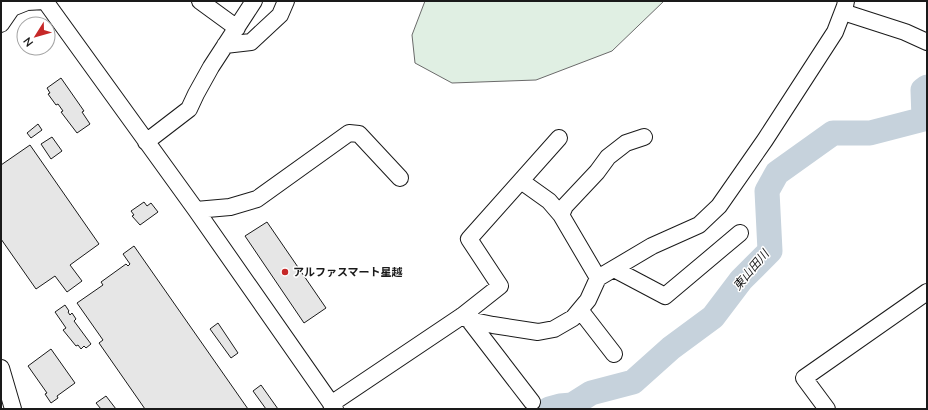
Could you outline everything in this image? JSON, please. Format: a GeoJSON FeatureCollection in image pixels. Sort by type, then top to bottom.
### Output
{"type":"FeatureCollection","features":[{"type":"Feature","properties":{"kind":"street"},"geometry":{"type":"LineString","coordinates":[[1,24],[7,5],[45,1],[196,210],[333,407],[466,318],[500,286],[469,239],[559,138]]}},
{"type":"Feature","properties":{"kind":"street"},"geometry":{"type":"LineString","coordinates":[[200,1],[237,28]]}},
{"type":"Feature","properties":{"kind":"street"},"geometry":{"type":"LineString","coordinates":[[146,142],[189,109],[211,67],[254,1]]}},
{"type":"Feature","properties":{"kind":"street"},"geometry":{"type":"LineString","coordinates":[[225,45],[251,42],[280,15],[286,1]]}},
{"type":"Feature","properties":{"kind":"street"},"geometry":{"type":"LineString","coordinates":[[466,318],[493,325],[538,332],[554,329],[573,318],[580,310],[588,300],[598,278],[652,246],[699,225],[719,206],[765,140],[835,32],[845,6],[927,42]]}},
{"type":"Feature","properties":{"kind":"street"},"geometry":{"type":"LineString","coordinates":[[196,210],[230,207],[257,199],[349,133],[359,134],[400,178]]}},
{"type":"Feature","properties":{"kind":"street"},"geometry":{"type":"LineString","coordinates":[[561,215],[565,206],[597,172],[608,157],[626,143],[644,137]]}},
{"type":"Feature","properties":{"kind":"street"},"geometry":{"type":"LineString","coordinates":[[521,181],[549,201],[561,215],[598,278]]}},
{"type":"Feature","properties":{"kind":"street"},"geometry":{"type":"LineString","coordinates":[[614,269],[665,296],[740,233]]}},
{"type":"Feature","properties":{"kind":"street"},"geometry":{"type":"LineString","coordinates":[[827,409],[804,378],[927,292]]}},
{"type":"Feature","properties":{"kind":"street"},"geometry":{"type":"LineString","coordinates":[[580,310],[614,354]]}},
{"type":"Feature","properties":{"kind":"street"},"geometry":{"type":"LineString","coordinates":[[466,318],[532,402]]}},
{"type":"Feature","properties":{"kind":"street"},"geometry":{"type":"LineString","coordinates":[[1,368],[13,409]]}},
{"type":"Feature","properties":{"kind":"green space"},"geometry":{"type":"Polygon","coordinates":[[[425,1],[664,1],[612,51],[536,80],[452,83],[415,63],[412,35],[425,1]]]}},
{"type":"Feature","properties":{"kind":"building"},"geometry":{"type":"Polygon","coordinates":[[[61,78],[84,111],[82,112],[90,124],[77,133],[61,112],[63,111],[58,104],[56,105],[48,94],[50,93],[47,88],[61,78]]]}},
{"type":"Feature","properties":{"kind":"building"},"geometry":{"type":"Polygon","coordinates":[[[38,124],[42,130],[31,138],[27,133],[38,124]]]}},
{"type":"Feature","properties":{"kind":"building"},"geometry":{"type":"Polygon","coordinates":[[[52,137],[62,151],[51,159],[41,144],[52,137]]]}},
{"type":"Feature","properties":{"kind":"building"},"geometry":{"type":"Polygon","coordinates":[[[30,145],[99,244],[70,265],[82,281],[67,292],[55,276],[36,289],[1,239],[1,165],[30,145]]]}},
{"type":"Feature","properties":{"kind":"building"},"geometry":{"type":"Polygon","coordinates":[[[144,202],[147,206],[151,203],[158,212],[140,225],[132,216],[134,215],[131,211],[144,202]]]}},
{"type":"Feature","properties":{"kind":"building","name":"アルファスマート星越"},"geometry":{"type":"Polygon","coordinates":[[[267,222],[326,308],[304,323],[245,236],[267,222]]]}},
{"type":"Feature","properties":{"kind":"building"},"geometry":{"type":"Polygon","coordinates":[[[134,246],[248,409],[145,409],[99,343],[103,340],[77,303],[103,285],[101,282],[126,264],[128,266],[130,264],[123,254],[134,246]]]}},
{"type":"Feature","properties":{"kind":"building"},"geometry":{"type":"Polygon","coordinates":[[[65,305],[70,315],[72,313],[76,319],[74,321],[91,344],[86,348],[84,346],[81,349],[78,345],[76,346],[63,330],[66,328],[55,312],[65,305]]]}},
{"type":"Feature","properties":{"kind":"building"},"geometry":{"type":"Polygon","coordinates":[[[218,323],[238,353],[231,358],[210,329],[218,323]]]}},
{"type":"Feature","properties":{"kind":"building"},"geometry":{"type":"Polygon","coordinates":[[[51,349],[75,383],[57,396],[58,398],[51,403],[45,394],[47,393],[28,366],[51,349]]]}},
{"type":"Feature","properties":{"kind":"building"},"geometry":{"type":"Polygon","coordinates":[[[261,385],[278,409],[266,409],[253,391],[261,385]]]}},
{"type":"Feature","properties":{"kind":"building"},"geometry":{"type":"Polygon","coordinates":[[[106,396],[116,409],[101,409],[96,403],[106,396]]]}},
{"type":"Feature","properties":{"kind":"waterway","name":"東山田川"},"geometry":{"type":"LineString","coordinates":[[549,409],[572,405],[591,393],[633,382],[671,348],[713,317],[741,280],[770,251],[767,191],[777,173],[833,133],[870,133],[924,119],[923,90],[927,87]]}},
{"type":"Feature","properties":{"kind":"place","name":"アルファスマート星越"},"geometry":{"type":"Point","coordinates":[285,272]}}]}
